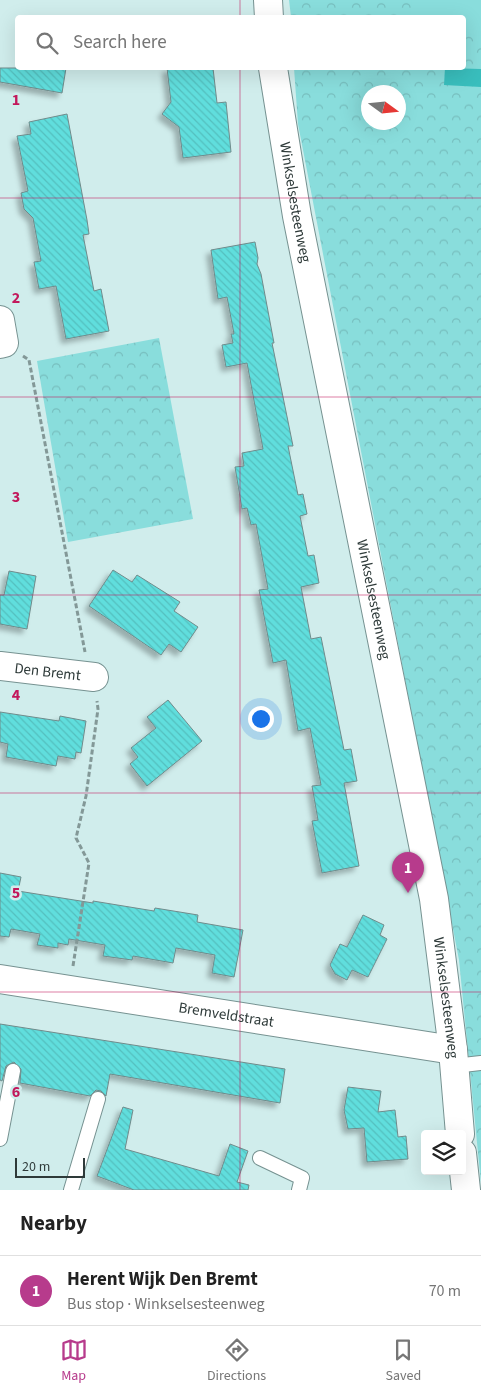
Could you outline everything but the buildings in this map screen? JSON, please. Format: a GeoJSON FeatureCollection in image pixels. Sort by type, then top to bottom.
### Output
{"type":"FeatureCollection","features":[{"type":"Feature","properties":{"kind":"street"},"geometry":{"type":"LineString","coordinates":[[268,0],[270,15]]}},
{"type":"Feature","properties":{"kind":"street","name":"Winkselsesteenweg"},"geometry":{"type":"LineString","coordinates":[[273,70],[297,216],[434,899],[454,1058],[460,1130]]}},
{"type":"Feature","properties":{"kind":"street"},"geometry":{"type":"LineString","coordinates":[[0,320],[4,343],[0,344]]}},
{"type":"Feature","properties":{"kind":"street","name":"Den Bremt"},"geometry":{"type":"LineString","coordinates":[[0,666],[94,677]]}},
{"type":"Feature","properties":{"kind":"street","name":"Bremveldstraat"},"geometry":{"type":"LineString","coordinates":[[0,979],[454,1058]]}},
{"type":"Feature","properties":{"kind":"street"},"geometry":{"type":"LineString","coordinates":[[464,1175],[466,1190]]}},
{"type":"Feature","properties":{"kind":"lane"},"geometry":{"type":"LineString","coordinates":[[454,1058],[481,1063]]}},
{"type":"Feature","properties":{"kind":"lane"},"geometry":{"type":"LineString","coordinates":[[0,1139],[13,1071]]}},
{"type":"Feature","properties":{"kind":"lane"},"geometry":{"type":"LineString","coordinates":[[71,1190],[98,1099]]}},
{"type":"Feature","properties":{"kind":"lane"},"geometry":{"type":"LineString","coordinates":[[260,1158],[302,1178],[299,1190]]}},
{"type":"Feature","properties":{"kind":"green space"},"geometry":{"type":"Polygon","coordinates":[[[289,0],[481,0],[481,1183],[459,960],[298,124],[294,70],[466,70],[466,15],[291,15],[289,0]]]}},
{"type":"Feature","properties":{"kind":"green space"},"geometry":{"type":"Polygon","coordinates":[[[412,0],[481,0],[481,36],[466,34],[466,15],[410,15],[412,0]]]}},
{"type":"Feature","properties":{"kind":"green space"},"geometry":{"type":"Polygon","coordinates":[[[159,338],[193,519],[68,542],[37,361],[159,338]]]}},
{"type":"Feature","properties":{"kind":"shaded area"},"geometry":{"type":"Polygon","coordinates":[[[481,69],[481,87],[444,85],[445,70],[481,69]]]}},
{"type":"Feature","properties":{"kind":"place","name":"Herent Wijk Den Bremt"},"geometry":{"type":"Point","coordinates":[408,893]}}]}
